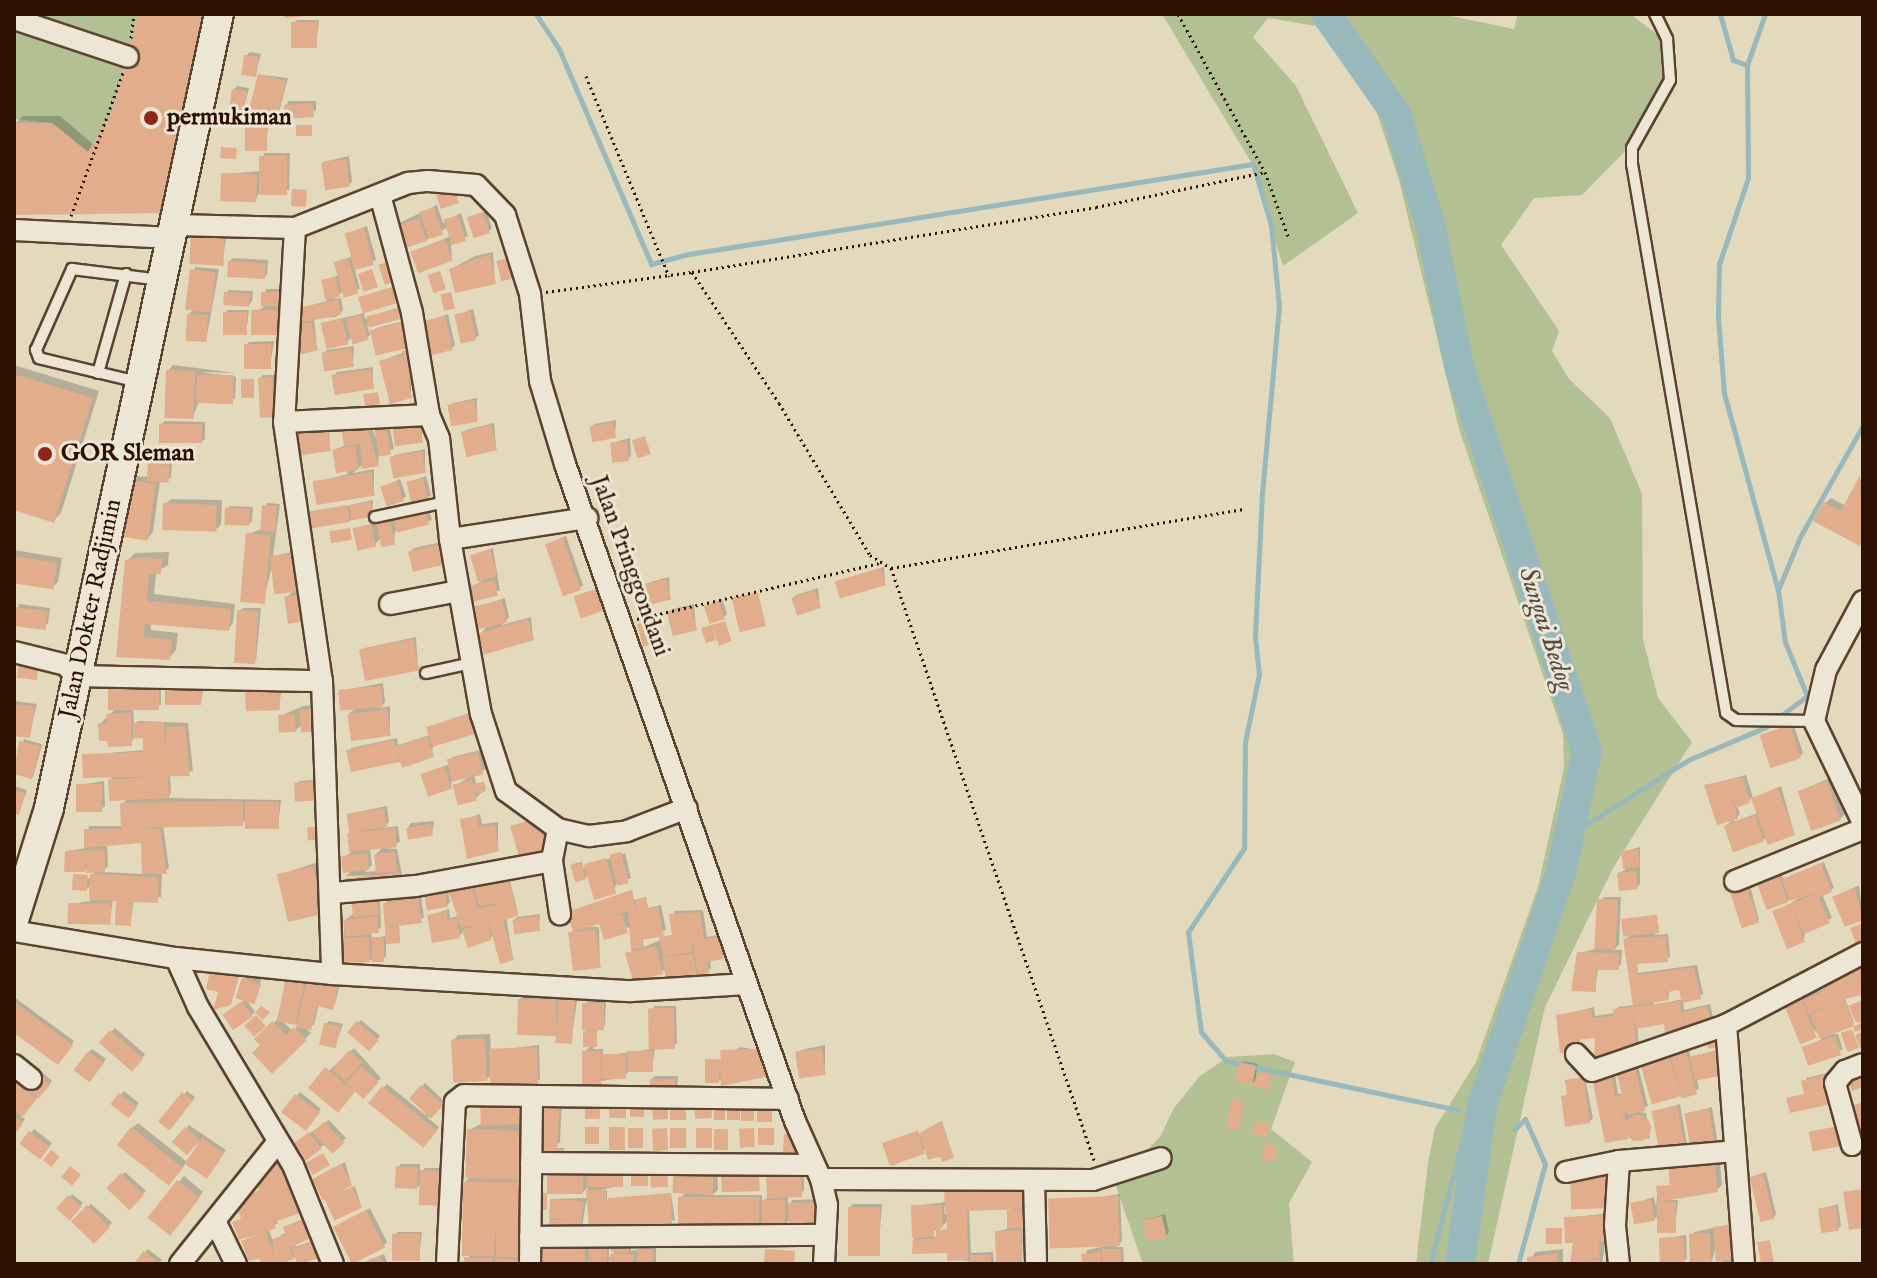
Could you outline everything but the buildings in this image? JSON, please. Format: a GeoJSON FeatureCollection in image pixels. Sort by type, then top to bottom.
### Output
{"type":"FeatureCollection","features":[{"type":"Feature","properties":{"kind":"main road","name":"Jalan Dokter Radjimin"},"geometry":{"type":"LineString","coordinates":[[14,920],[49,808],[219,14]]}},
{"type":"Feature","properties":{"kind":"street"},"geometry":{"type":"LineString","coordinates":[[14,19],[128,57]]}},
{"type":"Feature","properties":{"kind":"street","name":"Jalan Pringgondani"},"geometry":{"type":"LineString","coordinates":[[14,230],[174,232],[295,228],[380,195],[428,181],[464,182],[488,191],[505,215],[530,294],[540,381],[747,984],[818,1172],[827,1205],[824,1264]]}},
{"type":"Feature","properties":{"kind":"street"},"geometry":{"type":"LineString","coordinates":[[380,195],[412,313],[429,415],[439,438],[459,591],[499,779],[523,806],[558,829],[607,835],[687,808]]}},
{"type":"Feature","properties":{"kind":"street"},"geometry":{"type":"LineString","coordinates":[[295,228],[284,422],[322,681],[333,893],[332,974]]}},
{"type":"Feature","properties":{"kind":"street"},"geometry":{"type":"LineString","coordinates":[[284,422],[429,415]]}},
{"type":"Feature","properties":{"kind":"street"},"geometry":{"type":"LineString","coordinates":[[450,539],[587,518]]}},
{"type":"Feature","properties":{"kind":"street"},"geometry":{"type":"LineString","coordinates":[[390,604],[459,591]]}},
{"type":"Feature","properties":{"kind":"street"},"geometry":{"type":"LineString","coordinates":[[1863,601],[1826,670],[1814,721],[1863,823]]}},
{"type":"Feature","properties":{"kind":"street"},"geometry":{"type":"LineString","coordinates":[[14,652],[66,665],[75,676],[322,681]]}},
{"type":"Feature","properties":{"kind":"street"},"geometry":{"type":"LineString","coordinates":[[558,829],[552,861],[560,914]]}},
{"type":"Feature","properties":{"kind":"street"},"geometry":{"type":"LineString","coordinates":[[1735,881],[1863,829]]}},
{"type":"Feature","properties":{"kind":"street"},"geometry":{"type":"LineString","coordinates":[[333,893],[416,886],[552,861]]}},
{"type":"Feature","properties":{"kind":"street"},"geometry":{"type":"LineString","coordinates":[[14,931],[176,958],[332,974],[631,991],[747,984]]}},
{"type":"Feature","properties":{"kind":"street"},"geometry":{"type":"LineString","coordinates":[[1576,1054],[1592,1071],[1726,1025],[1863,953]]}},
{"type":"Feature","properties":{"kind":"street"},"geometry":{"type":"LineString","coordinates":[[176,958],[271,1151],[293,1165],[333,1264]]}},
{"type":"Feature","properties":{"kind":"street"},"geometry":{"type":"LineString","coordinates":[[1726,1025],[1744,1264]]}},
{"type":"Feature","properties":{"kind":"street"},"geometry":{"type":"LineString","coordinates":[[1852,1145],[1835,1083],[1845,1071],[1863,1064]]}},
{"type":"Feature","properties":{"kind":"street"},"geometry":{"type":"LineString","coordinates":[[14,1065],[31,1079]]}},
{"type":"Feature","properties":{"kind":"street"},"geometry":{"type":"LineString","coordinates":[[447,1264],[455,1102],[464,1095],[788,1099]]}},
{"type":"Feature","properties":{"kind":"street"},"geometry":{"type":"LineString","coordinates":[[530,1264],[532,1096]]}},
{"type":"Feature","properties":{"kind":"street"},"geometry":{"type":"LineString","coordinates":[[180,1264],[271,1151]]}},
{"type":"Feature","properties":{"kind":"street"},"geometry":{"type":"LineString","coordinates":[[1566,1172],[1619,1161],[1735,1151]]}},
{"type":"Feature","properties":{"kind":"street"},"geometry":{"type":"LineString","coordinates":[[531,1163],[1034,1180],[1102,1177],[1161,1158]]}},
{"type":"Feature","properties":{"kind":"street"},"geometry":{"type":"LineString","coordinates":[[1619,1161],[1615,1225],[1619,1264]]}},
{"type":"Feature","properties":{"kind":"street"},"geometry":{"type":"LineString","coordinates":[[1034,1180],[1036,1264]]}},
{"type":"Feature","properties":{"kind":"street"},"geometry":{"type":"LineString","coordinates":[[215,1221],[236,1264]]}},
{"type":"Feature","properties":{"kind":"street"},"geometry":{"type":"LineString","coordinates":[[530,1237],[825,1235]]}},
{"type":"Feature","properties":{"kind":"lane"},"geometry":{"type":"LineString","coordinates":[[1655,14],[1667,39],[1670,80],[1632,148],[1632,164],[1726,713],[1736,720],[1814,721]]}},
{"type":"Feature","properties":{"kind":"lane"},"geometry":{"type":"LineString","coordinates":[[141,383],[39,358],[36,350],[66,273],[78,266],[163,280]]}},
{"type":"Feature","properties":{"kind":"lane"},"geometry":{"type":"LineString","coordinates":[[98,373],[126,274]]}},
{"type":"Feature","properties":{"kind":"lane"},"geometry":{"type":"LineString","coordinates":[[375,517],[446,502]]}},
{"type":"Feature","properties":{"kind":"lane"},"geometry":{"type":"LineString","coordinates":[[426,673],[472,663]]}},
{"type":"Feature","properties":{"kind":"path"},"geometry":{"type":"LineString","coordinates":[[65,232],[128,57],[134,14]]}},
{"type":"Feature","properties":{"kind":"path"},"geometry":{"type":"LineString","coordinates":[[1178,14],[1265,172],[1288,236]]}},
{"type":"Feature","properties":{"kind":"path"},"geometry":{"type":"LineString","coordinates":[[586,76],[669,276]]}},
{"type":"Feature","properties":{"kind":"path"},"geometry":{"type":"LineString","coordinates":[[530,294],[669,276],[1096,207],[1265,172]]}},
{"type":"Feature","properties":{"kind":"path"},"geometry":{"type":"LineString","coordinates":[[692,272],[779,403],[870,555],[891,568],[1086,1143],[1102,1177]]}},
{"type":"Feature","properties":{"kind":"path"},"geometry":{"type":"LineString","coordinates":[[891,568],[1245,509]]}},
{"type":"Feature","properties":{"kind":"path"},"geometry":{"type":"LineString","coordinates":[[622,623],[881,562]]}},
{"type":"Feature","properties":{"kind":"green space"},"geometry":{"type":"Polygon","coordinates":[[[14,14],[139,14],[112,112],[88,152],[52,123],[14,119],[14,14]]]}},
{"type":"Feature","properties":{"kind":"green space"},"geometry":{"type":"Polygon","coordinates":[[[1162,14],[1441,14],[1514,29],[1518,14],[1630,14],[1659,36],[1672,63],[1673,91],[1635,141],[1582,195],[1534,198],[1501,245],[1559,331],[1552,351],[1569,379],[1610,418],[1642,494],[1643,639],[1658,698],[1692,742],[1613,868],[1545,1007],[1488,1264],[1416,1264],[1428,1163],[1435,1128],[1476,1062],[1538,887],[1564,768],[1563,734],[1459,429],[1399,180],[1373,101],[1316,26],[1268,18],[1253,37],[1296,86],[1358,213],[1283,266],[1251,162],[1162,14]]]}},
{"type":"Feature","properties":{"kind":"green space"},"geometry":{"type":"Polygon","coordinates":[[[1274,1054],[1295,1062],[1271,1129],[1312,1162],[1289,1203],[1294,1264],[1143,1264],[1107,1160],[1139,1158],[1160,1137],[1174,1108],[1200,1076],[1228,1057],[1274,1054]]]}},
{"type":"Feature","properties":{"kind":"waterway"},"geometry":{"type":"LineString","coordinates":[[536,14],[559,49],[651,264],[689,254],[1253,164],[1271,225],[1279,306],[1262,493],[1255,637],[1259,674],[1245,742],[1244,848],[1188,932],[1201,1032],[1226,1061],[1459,1110]]}},
{"type":"Feature","properties":{"kind":"waterway","name":"Sungai Bedog"},"geometry":{"type":"LineString","coordinates":[[1326,14],[1396,114],[1430,224],[1460,370],[1587,751],[1562,869],[1482,1105],[1460,1264]]}},
{"type":"Feature","properties":{"kind":"waterway"},"geometry":{"type":"LineString","coordinates":[[1720,14],[1733,60],[1747,65]]}},
{"type":"Feature","properties":{"kind":"waterway"},"geometry":{"type":"LineString","coordinates":[[1765,14],[1747,65],[1748,178],[1719,264],[1718,317],[1724,393],[1778,590]]}},
{"type":"Feature","properties":{"kind":"waterway"},"geometry":{"type":"LineString","coordinates":[[1783,714],[1807,696],[1785,642],[1778,590],[1800,537],[1863,425]]}},
{"type":"Feature","properties":{"kind":"waterway"},"geometry":{"type":"LineString","coordinates":[[1568,836],[1688,760],[1766,727]]}},
{"type":"Feature","properties":{"kind":"waterway"},"geometry":{"type":"LineString","coordinates":[[1515,1129],[1525,1119],[1545,1164],[1518,1264]]}},
{"type":"Feature","properties":{"kind":"waterway"},"geometry":{"type":"LineString","coordinates":[[1430,1264],[1467,1123]]}},
{"type":"Feature","properties":{"kind":"place","name":"permukiman"},"geometry":{"type":"Point","coordinates":[151,118]}},
{"type":"Feature","properties":{"kind":"place","name":"GOR Sleman"},"geometry":{"type":"Point","coordinates":[45,454]}}]}
